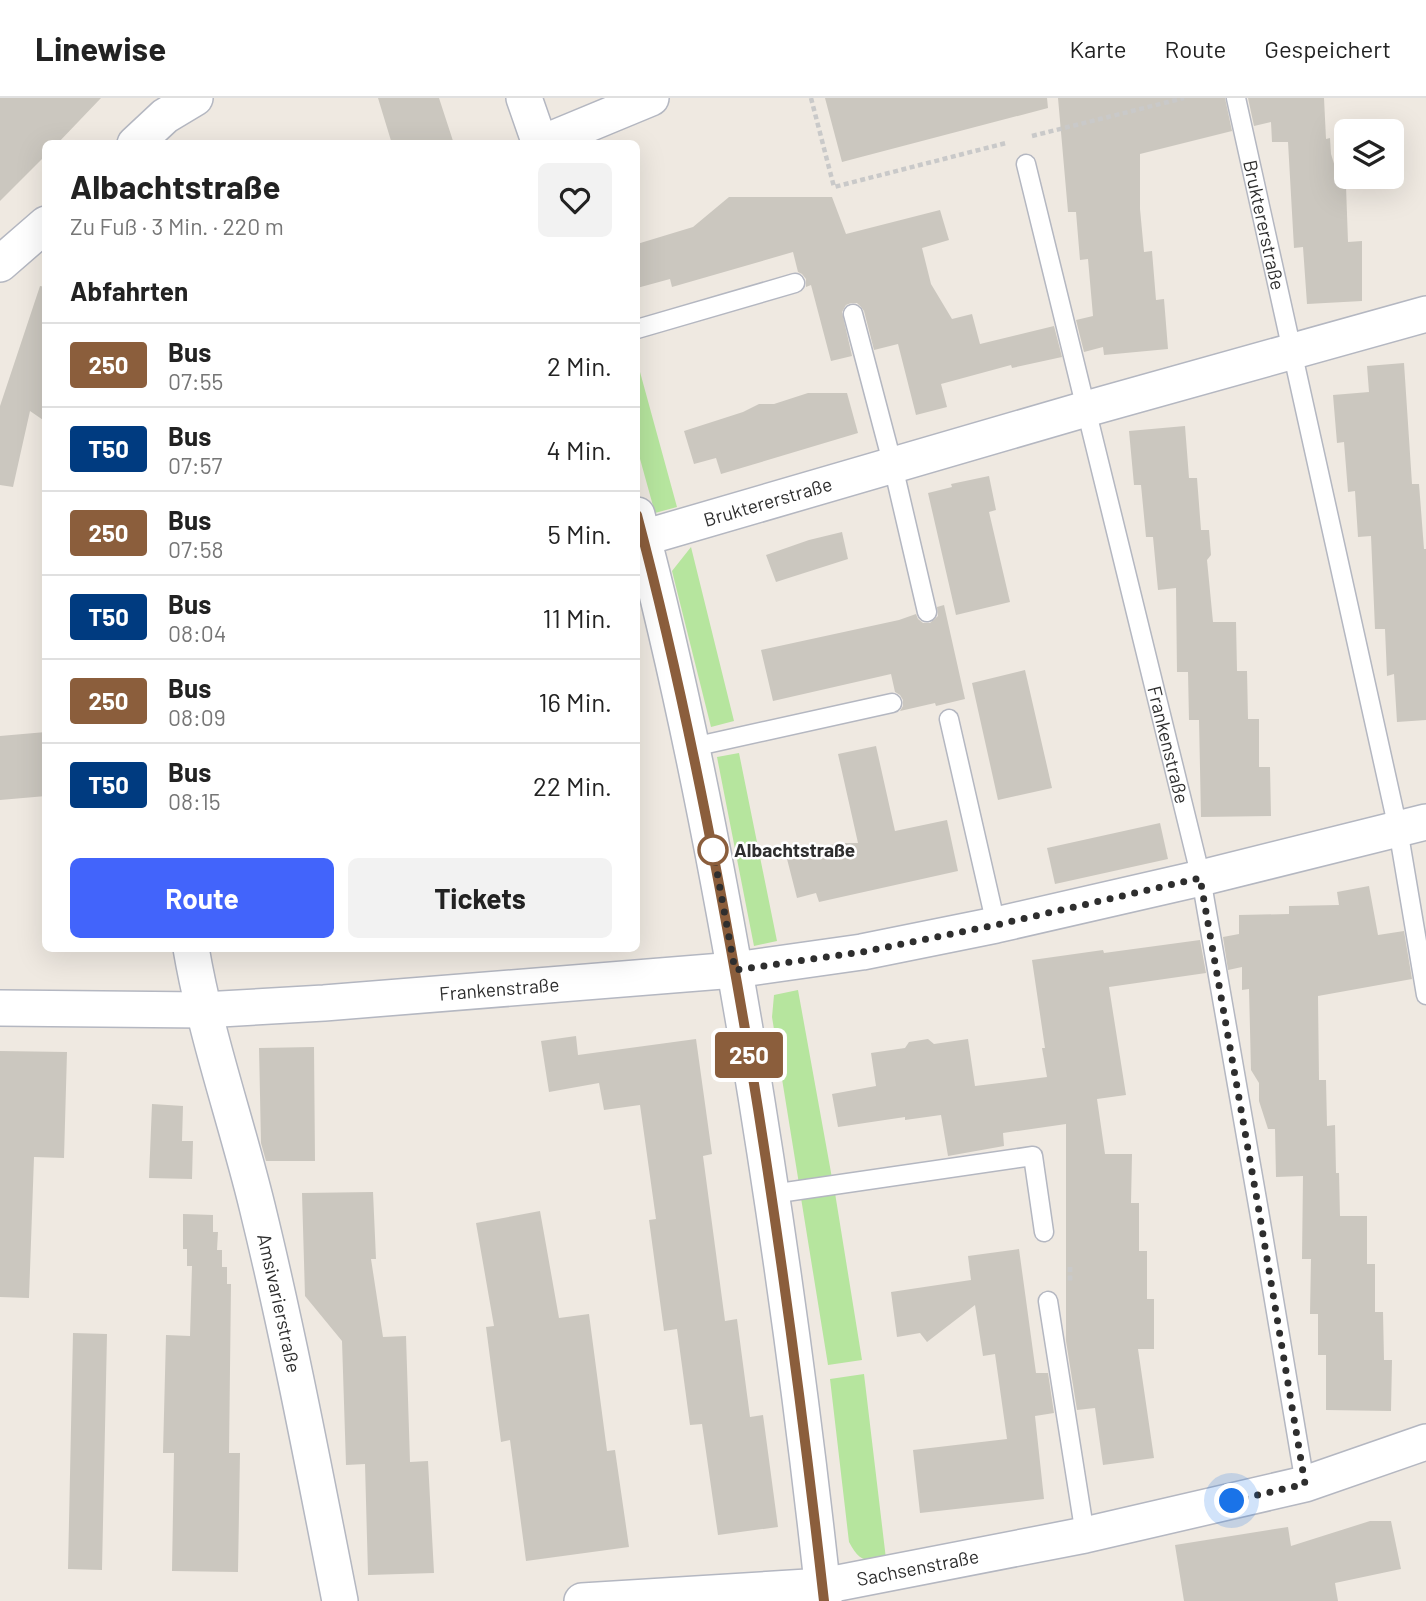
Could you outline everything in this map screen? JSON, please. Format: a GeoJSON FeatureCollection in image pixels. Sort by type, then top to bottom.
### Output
{"type":"FeatureCollection","features":[{"type":"Feature","properties":{"kind":"street"},"geometry":{"type":"LineString","coordinates":[[139,140],[165,116],[195,98]]}},
{"type":"Feature","properties":{"kind":"street"},"geometry":{"type":"LineString","coordinates":[[524,98],[539,140]]}},
{"type":"Feature","properties":{"kind":"street"},"geometry":{"type":"LineString","coordinates":[[550,140],[651,98]]}},
{"type":"Feature","properties":{"kind":"street"},"geometry":{"type":"LineString","coordinates":[[0,264],[42,227]]}},
{"type":"Feature","properties":{"kind":"street","name":"Bruktererstraße"},"geometry":{"type":"LineString","coordinates":[[640,526],[893,466],[1426,314]]}},
{"type":"Feature","properties":{"kind":"street"},"geometry":{"type":"LineString","coordinates":[[640,526],[693,747],[735,970],[772,1194],[823,1593]]}},
{"type":"Feature","properties":{"kind":"street","name":"Frankenstraße"},"geometry":{"type":"LineString","coordinates":[[0,1008],[203,1010],[735,970],[862,952],[996,925],[1412,826]]}},
{"type":"Feature","properties":{"kind":"street","name":"Amsivarierstraße"},"geometry":{"type":"LineString","coordinates":[[192,952],[203,1010],[257,1203],[299,1388],[340,1601]]}},
{"type":"Feature","properties":{"kind":"street","name":"Sachsenstraße"},"geometry":{"type":"LineString","coordinates":[[582,1601],[823,1593],[1305,1484],[1426,1442]]}},
{"type":"Feature","properties":{"kind":"lane","name":"Bruktererstraße"},"geometry":{"type":"LineString","coordinates":[[1236,98],[1340,568],[1412,826]]}},
{"type":"Feature","properties":{"kind":"lane"},"geometry":{"type":"LineString","coordinates":[[1026,164],[1086,409]]}},
{"type":"Feature","properties":{"kind":"lane"},"geometry":{"type":"LineString","coordinates":[[640,328],[795,283]]}},
{"type":"Feature","properties":{"kind":"lane"},"geometry":{"type":"LineString","coordinates":[[852,314],[893,466],[927,611]]}},
{"type":"Feature","properties":{"kind":"lane","name":"Frankenstraße"},"geometry":{"type":"LineString","coordinates":[[1086,409],[1200,878],[1305,1484]]}},
{"type":"Feature","properties":{"kind":"lane"},"geometry":{"type":"LineString","coordinates":[[693,747],[891,703]]}},
{"type":"Feature","properties":{"kind":"lane"},"geometry":{"type":"LineString","coordinates":[[949,719],[996,925]]}},
{"type":"Feature","properties":{"kind":"lane"},"geometry":{"type":"LineString","coordinates":[[1412,826],[1426,995]]}},
{"type":"Feature","properties":{"kind":"lane"},"geometry":{"type":"LineString","coordinates":[[772,1194],[1033,1156],[1044,1232]]}},
{"type":"Feature","properties":{"kind":"lane"},"geometry":{"type":"LineString","coordinates":[[1048,1301],[1085,1535]]}},
{"type":"Feature","properties":{"kind":"path"},"geometry":{"type":"LineString","coordinates":[[811,98],[834,187],[1007,143]]}},
{"type":"Feature","properties":{"kind":"path"},"geometry":{"type":"LineString","coordinates":[[1020,139],[1184,98]]}},
{"type":"Feature","properties":{"kind":"green space"},"geometry":{"type":"Polygon","coordinates":[[[640,372],[677,507],[655,513],[640,459],[640,372]]]}},
{"type":"Feature","properties":{"kind":"green space"},"geometry":{"type":"Polygon","coordinates":[[[691,547],[734,721],[711,727],[672,571],[691,547]]]}},
{"type":"Feature","properties":{"kind":"green space"},"geometry":{"type":"Polygon","coordinates":[[[739,753],[777,941],[754,946],[717,757],[739,753]]]}},
{"type":"Feature","properties":{"kind":"green space"},"geometry":{"type":"Polygon","coordinates":[[[798,990],[832,1178],[799,1184],[772,1017],[774,995],[798,990]]]}},
{"type":"Feature","properties":{"kind":"green space"},"geometry":{"type":"Polygon","coordinates":[[[835,1193],[862,1360],[828,1365],[801,1198],[835,1193]]]}},
{"type":"Feature","properties":{"kind":"green space"},"geometry":{"type":"Polygon","coordinates":[[[864,1374],[886,1559],[879,1560],[863,1559],[849,1542],[830,1379],[864,1374]]]}},
{"type":"Feature","properties":{"kind":"building"},"geometry":{"type":"Polygon","coordinates":[[[0,98],[101,98],[61,140],[42,140],[42,159],[0,201],[0,98]]]}},
{"type":"Feature","properties":{"kind":"building"},"geometry":{"type":"Polygon","coordinates":[[[378,98],[439,98],[453,140],[391,140],[378,98]]]}},
{"type":"Feature","properties":{"kind":"building"},"geometry":{"type":"Polygon","coordinates":[[[825,98],[1047,98],[1048,108],[842,162],[825,98]]]}},
{"type":"Feature","properties":{"kind":"building"},"geometry":{"type":"Polygon","coordinates":[[[1058,98],[1225,98],[1232,131],[1140,154],[1140,209],[1144,252],[1152,251],[1156,300],[1164,299],[1168,349],[1104,355],[1103,347],[1084,352],[1076,320],[1093,316],[1088,259],[1080,260],[1076,212],[1068,212],[1058,98]]]}},
{"type":"Feature","properties":{"kind":"building"},"geometry":{"type":"Polygon","coordinates":[[[1248,98],[1324,98],[1326,139],[1330,138],[1334,164],[1334,189],[1346,189],[1348,242],[1362,241],[1362,301],[1307,304],[1303,247],[1294,248],[1288,142],[1272,142],[1271,122],[1254,126],[1248,98]]]}},
{"type":"Feature","properties":{"kind":"building"},"geometry":{"type":"Polygon","coordinates":[[[729,197],[832,197],[846,234],[940,210],[949,240],[922,248],[931,284],[952,319],[972,314],[980,344],[1054,326],[1062,357],[1012,368],[1011,365],[941,384],[947,407],[916,415],[898,344],[874,350],[864,311],[857,303],[846,305],[842,312],[852,356],[831,361],[811,285],[806,287],[806,279],[798,272],[793,252],[672,287],[670,279],[640,287],[640,243],[693,227],[729,197]]]}},
{"type":"Feature","properties":{"kind":"building"},"geometry":{"type":"Polygon","coordinates":[[[42,286],[42,419],[30,411],[13,487],[0,485],[0,406],[42,286]]]}},
{"type":"Feature","properties":{"kind":"building"},"geometry":{"type":"Polygon","coordinates":[[[1404,363],[1412,484],[1419,484],[1426,549],[1426,720],[1397,722],[1394,674],[1387,676],[1385,629],[1375,629],[1371,536],[1358,537],[1355,491],[1348,492],[1344,442],[1337,443],[1333,395],[1369,392],[1367,366],[1404,363]]]}},
{"type":"Feature","properties":{"kind":"building"},"geometry":{"type":"Polygon","coordinates":[[[808,393],[847,393],[858,433],[721,474],[716,458],[694,464],[684,431],[743,412],[759,404],[774,404],[808,393]]]}},
{"type":"Feature","properties":{"kind":"building"},"geometry":{"type":"Polygon","coordinates":[[[1185,426],[1189,478],[1197,478],[1201,530],[1209,530],[1211,555],[1207,560],[1213,622],[1236,622],[1237,671],[1247,671],[1248,719],[1259,719],[1259,767],[1270,767],[1271,816],[1201,817],[1199,720],[1189,720],[1188,672],[1177,672],[1176,588],[1158,590],[1153,537],[1146,537],[1141,485],[1134,485],[1129,431],[1185,426]]]}},
{"type":"Feature","properties":{"kind":"building"},"geometry":{"type":"Polygon","coordinates":[[[989,476],[996,510],[989,512],[1010,602],[956,615],[928,493],[952,487],[951,484],[989,476]]]}},
{"type":"Feature","properties":{"kind":"building"},"geometry":{"type":"Polygon","coordinates":[[[842,532],[848,559],[776,582],[766,555],[842,532]]]}},
{"type":"Feature","properties":{"kind":"building"},"geometry":{"type":"Polygon","coordinates":[[[944,605],[965,699],[900,711],[903,700],[895,692],[891,674],[773,701],[761,650],[916,614],[923,623],[930,623],[938,616],[937,607],[944,605]]]}},
{"type":"Feature","properties":{"kind":"building"},"geometry":{"type":"Polygon","coordinates":[[[1025,670],[1052,788],[998,800],[972,683],[1025,670]]]}},
{"type":"Feature","properties":{"kind":"building"},"geometry":{"type":"Polygon","coordinates":[[[42,732],[42,796],[0,800],[0,736],[42,732]]]}},
{"type":"Feature","properties":{"kind":"building"},"geometry":{"type":"Polygon","coordinates":[[[876,746],[895,831],[947,820],[958,871],[819,902],[816,893],[797,898],[786,855],[840,843],[858,843],[838,754],[876,746]]]}},
{"type":"Feature","properties":{"kind":"building"},"geometry":{"type":"Polygon","coordinates":[[[1160,823],[1168,859],[1055,884],[1047,848],[1160,823]]]}},
{"type":"Feature","properties":{"kind":"building"},"geometry":{"type":"Polygon","coordinates":[[[1369,886],[1378,935],[1404,931],[1412,979],[1318,996],[1319,1080],[1326,1080],[1327,1126],[1335,1125],[1340,1216],[1367,1216],[1367,1264],[1375,1264],[1375,1312],[1383,1312],[1384,1360],[1392,1360],[1391,1411],[1326,1410],[1326,1355],[1318,1355],[1318,1314],[1310,1314],[1311,1259],[1302,1259],[1303,1176],[1276,1177],[1275,1129],[1268,1129],[1259,1101],[1259,1083],[1251,1070],[1249,989],[1242,990],[1242,967],[1228,970],[1223,937],[1239,934],[1239,915],[1289,914],[1289,906],[1339,905],[1337,892],[1369,886]]]}},
{"type":"Feature","properties":{"kind":"building"},"geometry":{"type":"Polygon","coordinates":[[[1200,940],[1206,973],[1109,987],[1126,1095],[1097,1099],[1105,1154],[1132,1154],[1131,1203],[1139,1203],[1139,1251],[1147,1251],[1147,1299],[1154,1299],[1154,1349],[1138,1349],[1154,1458],[1103,1465],[1095,1408],[1077,1410],[1066,1341],[1066,1124],[1003,1133],[1004,1146],[948,1156],[941,1115],[905,1120],[905,1117],[838,1127],[832,1094],[876,1086],[871,1053],[905,1048],[909,1042],[928,1039],[934,1044],[968,1039],[975,1086],[1047,1077],[1032,960],[1200,940]]]}},
{"type":"Feature","properties":{"kind":"building"},"geometry":{"type":"Polygon","coordinates":[[[576,1036],[578,1055],[696,1039],[712,1154],[703,1156],[725,1321],[737,1319],[750,1417],[763,1415],[778,1527],[718,1535],[702,1424],[690,1425],[677,1329],[664,1331],[649,1220],[656,1219],[640,1105],[604,1110],[599,1083],[549,1092],[541,1041],[576,1036]]]}},
{"type":"Feature","properties":{"kind":"building"},"geometry":{"type":"Polygon","coordinates":[[[314,1047],[315,1161],[266,1161],[261,1143],[259,1048],[314,1047]]]}},
{"type":"Feature","properties":{"kind":"building"},"geometry":{"type":"Polygon","coordinates":[[[0,1051],[67,1052],[64,1158],[34,1157],[29,1298],[0,1297],[0,1051]]]}},
{"type":"Feature","properties":{"kind":"building"},"geometry":{"type":"Polygon","coordinates":[[[152,1104],[183,1106],[182,1141],[193,1141],[192,1179],[149,1178],[152,1104]]]}},
{"type":"Feature","properties":{"kind":"building"},"geometry":{"type":"Polygon","coordinates":[[[373,1192],[376,1259],[371,1259],[383,1337],[406,1336],[410,1462],[428,1461],[434,1573],[368,1575],[365,1464],[346,1465],[342,1341],[305,1296],[302,1193],[373,1192]]]}},
{"type":"Feature","properties":{"kind":"building"},"geometry":{"type":"Polygon","coordinates":[[[540,1211],[559,1318],[589,1314],[607,1451],[615,1450],[629,1547],[526,1561],[510,1440],[501,1442],[486,1327],[494,1326],[476,1223],[540,1211]]]}},
{"type":"Feature","properties":{"kind":"building"},"geometry":{"type":"Polygon","coordinates":[[[183,1214],[213,1215],[213,1232],[218,1232],[217,1250],[222,1250],[222,1267],[227,1267],[227,1284],[231,1284],[229,1453],[240,1453],[238,1572],[172,1571],[174,1453],[163,1453],[166,1335],[190,1336],[192,1266],[187,1266],[187,1249],[183,1249],[183,1214]]]}},
{"type":"Feature","properties":{"kind":"building"},"geometry":{"type":"Polygon","coordinates":[[[1019,1249],[1036,1373],[1048,1373],[1054,1413],[1035,1416],[1044,1499],[920,1513],[913,1450],[1007,1439],[995,1354],[983,1356],[975,1305],[927,1342],[920,1333],[897,1337],[891,1292],[971,1280],[968,1256],[1019,1249]]]}},
{"type":"Feature","properties":{"kind":"building"},"geometry":{"type":"Polygon","coordinates":[[[73,1333],[107,1334],[102,1570],[68,1569],[73,1333]]]}},
{"type":"Feature","properties":{"kind":"building"},"geometry":{"type":"Polygon","coordinates":[[[1370,1521],[1391,1521],[1401,1569],[1335,1583],[1338,1601],[1184,1601],[1175,1545],[1288,1527],[1291,1546],[1370,1521]]]}},
{"type":"Feature","properties":{"kind":"bus line","name":"250"},"geometry":{"type":"LineString","coordinates":[[640,526],[693,747],[735,970],[774,1209],[824,1601]]}},
{"type":"Feature","properties":{"kind":"place","name":"Albachtstraße"},"geometry":{"type":"Point","coordinates":[713,850]}},
{"type":"Feature","properties":{"kind":"route"},"geometry":{"type":"LineString","coordinates":[[713,850],[735,970],[862,952],[996,925],[1200,878],[1305,1484],[1232,1501]]}}]}
